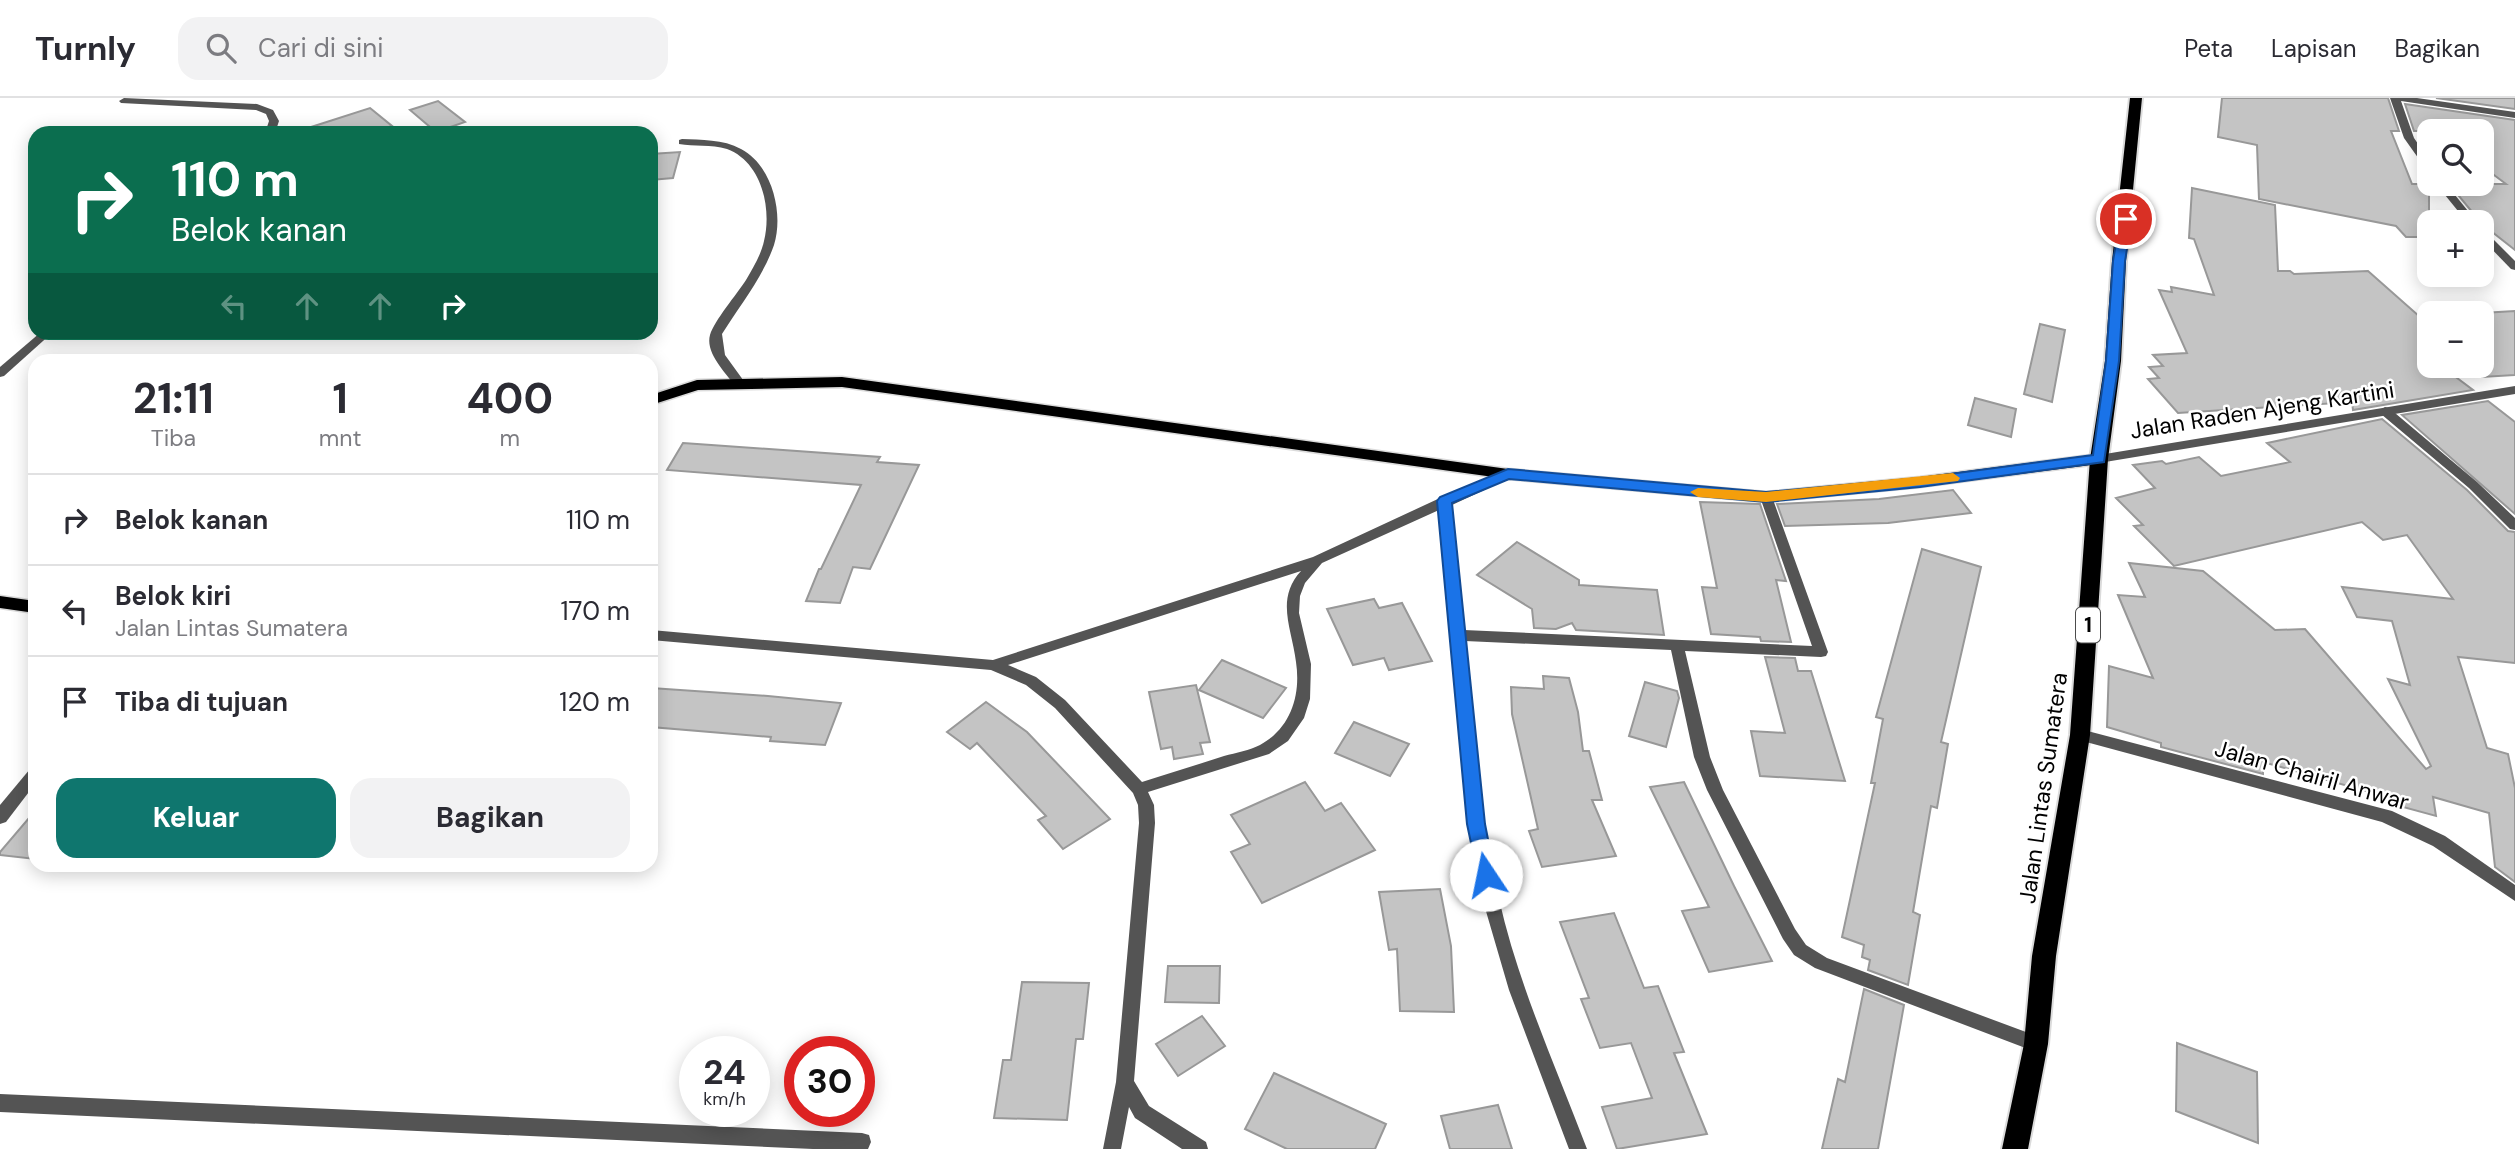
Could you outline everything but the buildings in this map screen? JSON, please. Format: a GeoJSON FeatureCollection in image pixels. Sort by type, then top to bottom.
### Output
{"type":"FeatureCollection","features":[{"type":"Feature","properties":{"kind":"highway","name":"Jalan Lintas Sumatera"},"geometry":{"type":"LineString","coordinates":[[2015,1149],[2036,1044],[2044,956],[2080,735],[2099,458],[2113,361],[2119,261],[2136,98]]}},
{"type":"Feature","properties":{"kind":"main road"},"geometry":{"type":"LineString","coordinates":[[658,398],[697,385],[842,382],[1508,474],[1766,497],[1920,482],[2099,458]]}},
{"type":"Feature","properties":{"kind":"main road"},"geometry":{"type":"LineString","coordinates":[[0,602],[28,606]]}},
{"type":"Feature","properties":{"kind":"street"},"geometry":{"type":"LineString","coordinates":[[2417,150],[2409,138],[2396,98],[2515,116]]}},
{"type":"Feature","properties":{"kind":"street"},"geometry":{"type":"LineString","coordinates":[[124,100],[257,107],[270,112],[274,121],[272,126]]}},
{"type":"Feature","properties":{"kind":"street"},"geometry":{"type":"LineString","coordinates":[[682,142],[716,143],[738,150],[755,163],[769,193],[774,219],[768,250],[754,279],[716,334],[718,355],[740,384]]}},
{"type":"Feature","properties":{"kind":"street"},"geometry":{"type":"LineString","coordinates":[[2451,196],[2462,210]]}},
{"type":"Feature","properties":{"kind":"street"},"geometry":{"type":"LineString","coordinates":[[2494,246],[2515,267]]}},
{"type":"Feature","properties":{"kind":"street"},"geometry":{"type":"LineString","coordinates":[[0,373],[39,340]]}},
{"type":"Feature","properties":{"kind":"street","name":"Jalan Raden Ajeng Kartini"},"geometry":{"type":"LineString","coordinates":[[2099,458],[2515,390]]}},
{"type":"Feature","properties":{"kind":"street"},"geometry":{"type":"LineString","coordinates":[[2385,411],[2473,485],[2515,526]]}},
{"type":"Feature","properties":{"kind":"street"},"geometry":{"type":"LineString","coordinates":[[993,665],[1318,560],[1508,474]]}},
{"type":"Feature","properties":{"kind":"street"},"geometry":{"type":"LineString","coordinates":[[1458,635],[1821,652],[1766,497]]}},
{"type":"Feature","properties":{"kind":"street"},"geometry":{"type":"LineString","coordinates":[[1445,501],[1476,824],[1491,901],[1518,990],[1578,1149]]}},
{"type":"Feature","properties":{"kind":"street"},"geometry":{"type":"LineString","coordinates":[[1139,789],[1264,750],[1283,737],[1297,718],[1303,699],[1304,664],[1292,613],[1293,596],[1299,581],[1318,560]]}},
{"type":"Feature","properties":{"kind":"street"},"geometry":{"type":"LineString","coordinates":[[658,636],[993,665],[1031,681],[1060,704],[1139,789],[1146,805],[1147,823],[1125,1082],[1112,1149]]}},
{"type":"Feature","properties":{"kind":"street"},"geometry":{"type":"LineString","coordinates":[[1677,646],[1702,757],[1715,790],[1789,934],[1800,950],[1821,963],[2036,1044]]}},
{"type":"Feature","properties":{"kind":"street","name":"Jalan Chairil Anwar"},"geometry":{"type":"LineString","coordinates":[[2080,735],[2386,816],[2439,841],[2515,894]]}},
{"type":"Feature","properties":{"kind":"street"},"geometry":{"type":"LineString","coordinates":[[0,817],[28,782]]}},
{"type":"Feature","properties":{"kind":"street"},"geometry":{"type":"LineString","coordinates":[[1125,1082],[1142,1112],[1199,1149]]}},
{"type":"Feature","properties":{"kind":"street"},"geometry":{"type":"LineString","coordinates":[[0,1103],[862,1142]]}},
{"type":"Feature","properties":{"kind":"slow traffic"},"geometry":{"type":"LineString","coordinates":[[1698,492],[1766,497],[1953,478]]}},
{"type":"Feature","properties":{"kind":"route"},"geometry":{"type":"LineString","coordinates":[[1486,875],[1476,824],[1445,501],[1508,474],[1663,490],[1766,497],[1920,482],[2099,458],[2113,361],[2119,261],[2126,219]]}}]}
